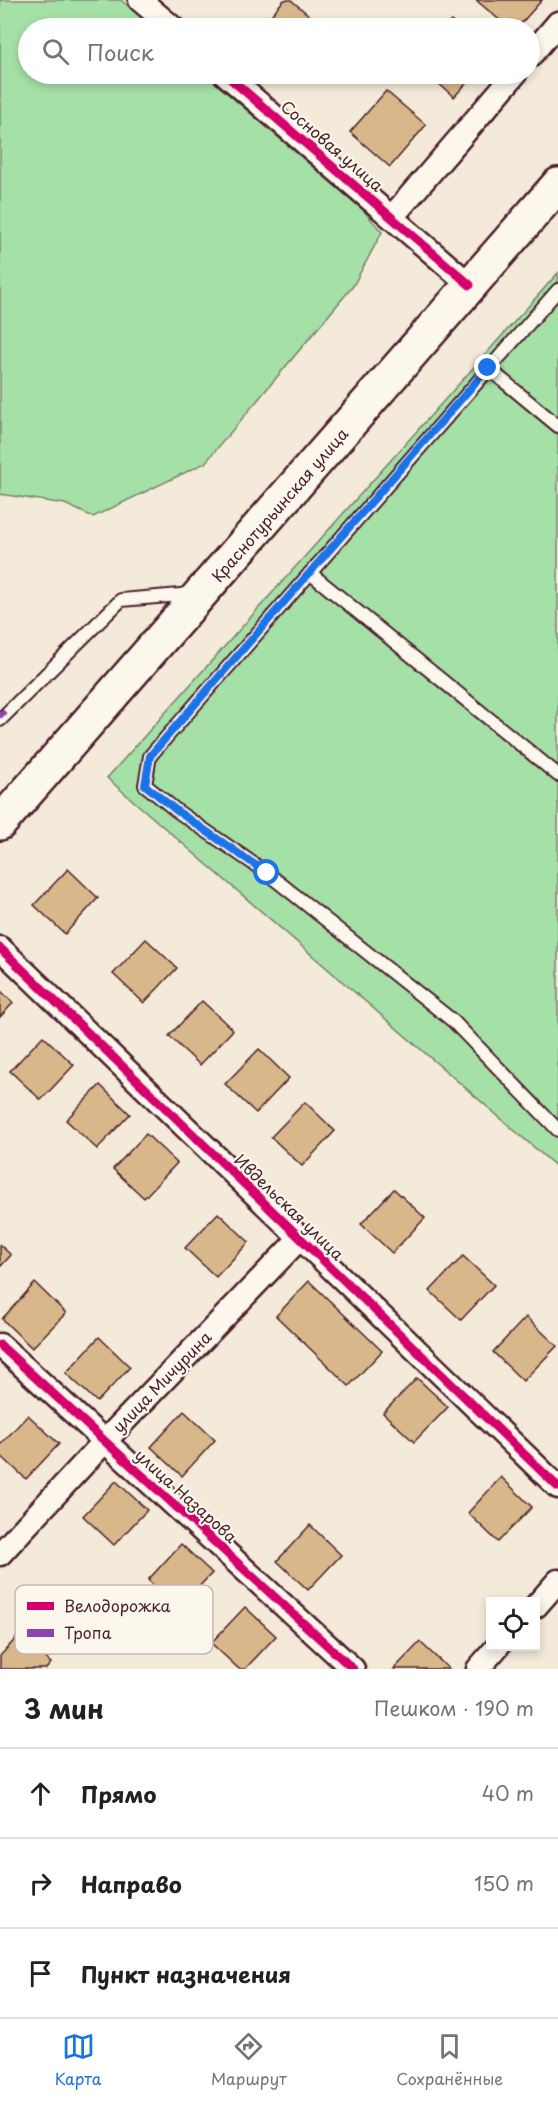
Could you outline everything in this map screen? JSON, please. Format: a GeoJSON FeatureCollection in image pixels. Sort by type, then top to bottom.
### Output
{"type":"FeatureCollection","features":[{"type":"Feature","properties":{"kind":"main road","name":"Краснотурьинская улица"},"geometry":{"type":"LineString","coordinates":[[0,823],[558,185]]}},
{"type":"Feature","properties":{"kind":"street"},"geometry":{"type":"LineString","coordinates":[[140,0],[161,18]]}},
{"type":"Feature","properties":{"kind":"street"},"geometry":{"type":"LineString","coordinates":[[540,44],[558,23]]}},
{"type":"Feature","properties":{"kind":"street","name":"Сосновая улица"},"geometry":{"type":"LineString","coordinates":[[237,84],[392,217],[420,244],[471,285]]}},
{"type":"Feature","properties":{"kind":"street"},"geometry":{"type":"LineString","coordinates":[[392,217],[506,84]]}},
{"type":"Feature","properties":{"kind":"street","name":"Ивдельская улица"},"geometry":{"type":"LineString","coordinates":[[0,948],[558,1487]]}},
{"type":"Feature","properties":{"kind":"street","name":"улица Мичурина"},"geometry":{"type":"LineString","coordinates":[[0,1554],[300,1238]]}},
{"type":"Feature","properties":{"kind":"street","name":"улица Назарова"},"geometry":{"type":"LineString","coordinates":[[0,1345],[353,1669]]}},
{"type":"Feature","properties":{"kind":"street"},"geometry":{"type":"LineString","coordinates":[[540,1601],[558,1581]]}},
{"type":"Feature","properties":{"kind":"street"},"geometry":{"type":"LineString","coordinates":[[478,1669],[494,1651]]}},
{"type":"Feature","properties":{"kind":"lane"},"geometry":{"type":"LineString","coordinates":[[558,290],[150,756],[145,785],[177,811],[267,873],[453,1021],[558,1130]]}},
{"type":"Feature","properties":{"kind":"lane"},"geometry":{"type":"LineString","coordinates":[[488,368],[558,426]]}},
{"type":"Feature","properties":{"kind":"lane"},"geometry":{"type":"LineString","coordinates":[[310,573],[558,775]]}},
{"type":"Feature","properties":{"kind":"lane"},"geometry":{"type":"LineString","coordinates":[[0,720],[121,600],[202,593]]}},
{"type":"Feature","properties":{"kind":"green space"},"geometry":{"type":"Polygon","coordinates":[[[0,0],[121,0],[142,18],[18,18],[18,84],[217,84],[364,211],[382,232],[353,286],[205,463],[93,517],[65,504],[0,494],[0,0]]]}},
{"type":"Feature","properties":{"kind":"green space"},"geometry":{"type":"Polygon","coordinates":[[[558,273],[558,1168],[107,778],[558,273]]]}},
{"type":"Feature","properties":{"kind":"building"},"geometry":{"type":"Polygon","coordinates":[[[284,0],[291,0],[312,18],[269,18],[284,0]]]}},
{"type":"Feature","properties":{"kind":"building"},"geometry":{"type":"Polygon","coordinates":[[[476,0],[542,0],[526,18],[497,18],[476,0]]]}},
{"type":"Feature","properties":{"kind":"building"},"geometry":{"type":"Polygon","coordinates":[[[439,84],[466,84],[454,97],[439,84]]]}},
{"type":"Feature","properties":{"kind":"building"},"geometry":{"type":"Polygon","coordinates":[[[386,91],[426,125],[390,167],[350,132],[386,91]]]}},
{"type":"Feature","properties":{"kind":"building"},"geometry":{"type":"Polygon","coordinates":[[[68,869],[98,898],[65,934],[34,905],[68,869]]]}},
{"type":"Feature","properties":{"kind":"building"},"geometry":{"type":"Polygon","coordinates":[[[146,939],[177,968],[144,1003],[113,974],[146,939]]]}},
{"type":"Feature","properties":{"kind":"building"},"geometry":{"type":"Polygon","coordinates":[[[0,990],[13,1003],[0,1017],[0,990]]]}},
{"type":"Feature","properties":{"kind":"building"},"geometry":{"type":"Polygon","coordinates":[[[202,1001],[233,1030],[200,1065],[169,1036],[202,1001]]]}},
{"type":"Feature","properties":{"kind":"building"},"geometry":{"type":"Polygon","coordinates":[[[43,1036],[74,1065],[41,1100],[10,1071],[43,1036]]]}},
{"type":"Feature","properties":{"kind":"building"},"geometry":{"type":"Polygon","coordinates":[[[259,1049],[289,1078],[256,1113],[225,1084],[259,1049]]]}},
{"type":"Feature","properties":{"kind":"building"},"geometry":{"type":"Polygon","coordinates":[[[100,1085],[130,1114],[97,1149],[66,1120],[100,1085]]]}},
{"type":"Feature","properties":{"kind":"building"},"geometry":{"type":"Polygon","coordinates":[[[305,1102],[335,1131],[302,1166],[271,1137],[305,1102]]]}},
{"type":"Feature","properties":{"kind":"building"},"geometry":{"type":"Polygon","coordinates":[[[146,1134],[177,1163],[144,1198],[113,1169],[146,1134]]]}},
{"type":"Feature","properties":{"kind":"building"},"geometry":{"type":"Polygon","coordinates":[[[394,1189],[425,1218],[392,1253],[361,1224],[394,1189]]]}},
{"type":"Feature","properties":{"kind":"building"},"geometry":{"type":"Polygon","coordinates":[[[218,1213],[249,1242],[216,1277],[185,1248],[218,1213]]]}},
{"type":"Feature","properties":{"kind":"building"},"geometry":{"type":"Polygon","coordinates":[[[0,1245],[11,1255],[0,1267],[0,1245]]]}},
{"type":"Feature","properties":{"kind":"building"},"geometry":{"type":"Polygon","coordinates":[[[463,1256],[494,1285],[461,1320],[430,1291],[463,1256]]]}},
{"type":"Feature","properties":{"kind":"building"},"geometry":{"type":"Polygon","coordinates":[[[309,1281],[382,1351],[349,1386],[276,1316],[309,1281]]]}},
{"type":"Feature","properties":{"kind":"building"},"geometry":{"type":"Polygon","coordinates":[[[35,1283],[66,1313],[32,1348],[2,1319],[35,1283]]]}},
{"type":"Feature","properties":{"kind":"building"},"geometry":{"type":"Polygon","coordinates":[[[526,1317],[557,1346],[523,1381],[493,1352],[526,1317]]]}},
{"type":"Feature","properties":{"kind":"building"},"geometry":{"type":"Polygon","coordinates":[[[99,1337],[130,1367],[97,1402],[66,1373],[99,1337]]]}},
{"type":"Feature","properties":{"kind":"building"},"geometry":{"type":"Polygon","coordinates":[[[417,1378],[448,1407],[414,1442],[383,1413],[417,1378]]]}},
{"type":"Feature","properties":{"kind":"building"},"geometry":{"type":"Polygon","coordinates":[[[184,1411],[215,1440],[182,1476],[151,1447],[184,1411]]]}},
{"type":"Feature","properties":{"kind":"building"},"geometry":{"type":"Polygon","coordinates":[[[28,1415],[59,1444],[26,1479],[0,1455],[0,1445],[28,1415]]]}},
{"type":"Feature","properties":{"kind":"building"},"geometry":{"type":"Polygon","coordinates":[[[501,1477],[532,1507],[498,1542],[468,1513],[501,1477]]]}},
{"type":"Feature","properties":{"kind":"building"},"geometry":{"type":"Polygon","coordinates":[[[116,1481],[147,1510],[114,1545],[83,1516],[116,1481]]]}},
{"type":"Feature","properties":{"kind":"building"},"geometry":{"type":"Polygon","coordinates":[[[310,1525],[341,1555],[308,1590],[277,1561],[310,1525]]]}},
{"type":"Feature","properties":{"kind":"building"},"geometry":{"type":"Polygon","coordinates":[[[181,1544],[212,1573],[201,1585],[153,1585],[148,1580],[181,1544]]]}},
{"type":"Feature","properties":{"kind":"building"},"geometry":{"type":"Polygon","coordinates":[[[245,1607],[276,1636],[245,1669],[239,1669],[213,1645],[213,1641],[245,1607]]]}},
{"type":"Feature","properties":{"kind":"building"},"geometry":{"type":"Polygon","coordinates":[[[15,1640],[15,1654],[41,1654],[51,1663],[46,1669],[0,1669],[0,1656],[15,1640]]]}},
{"type":"Feature","properties":{"kind":"building"},"geometry":{"type":"Polygon","coordinates":[[[420,1642],[449,1669],[394,1669],[420,1642]]]}},
{"type":"Feature","properties":{"kind":"marked path"},"geometry":{"type":"LineString","coordinates":[[0,712],[4,716]]}},
{"type":"Feature","properties":{"kind":"cycle path"},"geometry":{"type":"LineString","coordinates":[[237,84],[470,285]]}},
{"type":"Feature","properties":{"kind":"cycle path"},"geometry":{"type":"LineString","coordinates":[[0,948],[558,1487]]}},
{"type":"Feature","properties":{"kind":"cycle path"},"geometry":{"type":"LineString","coordinates":[[0,1345],[353,1669]]}},
{"type":"Feature","properties":{"kind":"route"},"geometry":{"type":"LineString","coordinates":[[267,873],[177,811],[145,785],[150,756],[488,368]]}}]}
